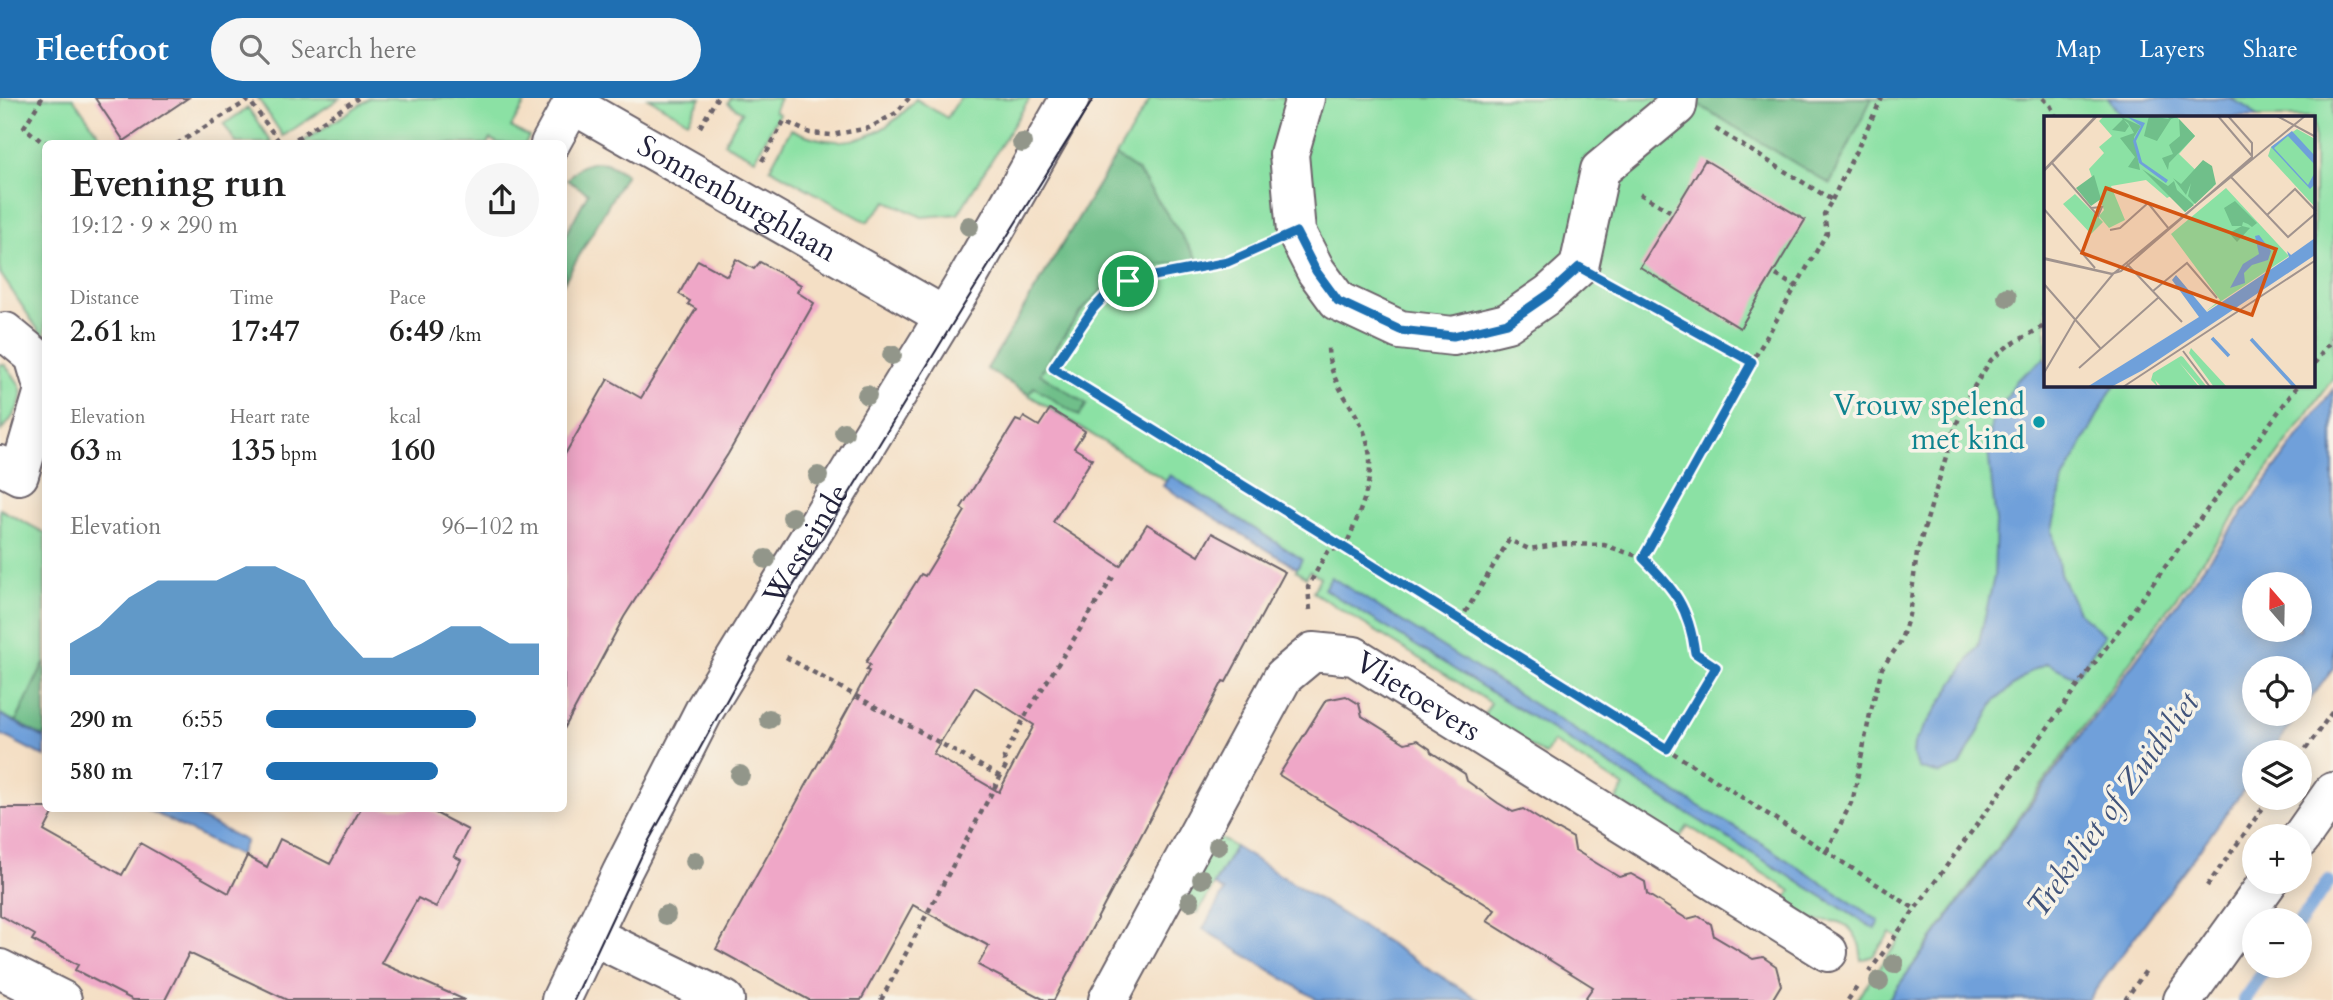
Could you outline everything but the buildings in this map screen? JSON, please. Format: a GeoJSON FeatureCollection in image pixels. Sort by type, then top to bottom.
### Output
{"type":"FeatureCollection","features":[{"type":"Feature","properties":{"kind":"street","name":"Westeinde"},"geometry":{"type":"LineString","coordinates":[[562,1000],[622,872],[705,709],[944,316],[1070,98]]}},
{"type":"Feature","properties":{"kind":"street"},"geometry":{"type":"LineString","coordinates":[[1305,98],[1289,154],[1296,232],[1316,271],[1338,301],[1400,330],[1453,336],[1507,323],[1549,294],[1579,267],[1600,170],[1678,102]]}},
{"type":"Feature","properties":{"kind":"street","name":"Sonnenburghlaan"},"geometry":{"type":"LineString","coordinates":[[552,140],[572,104],[944,316]]}},
{"type":"Feature","properties":{"kind":"street"},"geometry":{"type":"LineString","coordinates":[[0,335],[5,332],[34,356],[42,383]]}},
{"type":"Feature","properties":{"kind":"street"},"geometry":{"type":"LineString","coordinates":[[0,465],[19,475],[42,397]]}},
{"type":"Feature","properties":{"kind":"street","name":"Vlietoevers"},"geometry":{"type":"LineString","coordinates":[[1108,1000],[1283,677],[1313,652],[1354,656],[1828,952]]}},
{"type":"Feature","properties":{"kind":"street"},"geometry":{"type":"LineString","coordinates":[[2311,824],[2333,792]]}},
{"type":"Feature","properties":{"kind":"street"},"geometry":{"type":"LineString","coordinates":[[2183,1000],[2259,894]]}},
{"type":"Feature","properties":{"kind":"street"},"geometry":{"type":"LineString","coordinates":[[593,936],[725,1000]]}},
{"type":"Feature","properties":{"kind":"street"},"geometry":{"type":"LineString","coordinates":[[0,968],[62,1000]]}},
{"type":"Feature","properties":{"kind":"path"},"geometry":{"type":"LineString","coordinates":[[42,98],[24,127],[42,141]]}},
{"type":"Feature","properties":{"kind":"path"},"geometry":{"type":"LineString","coordinates":[[294,140],[358,98]]}},
{"type":"Feature","properties":{"kind":"path"},"geometry":{"type":"LineString","coordinates":[[696,134],[717,98]]}},
{"type":"Feature","properties":{"kind":"path"},"geometry":{"type":"LineString","coordinates":[[757,170],[784,121],[810,133],[844,133],[869,128],[896,113],[909,98]]}},
{"type":"Feature","properties":{"kind":"path"},"geometry":{"type":"LineString","coordinates":[[1643,558],[1827,233],[1824,214],[1882,98]]}},
{"type":"Feature","properties":{"kind":"path"},"geometry":{"type":"LineString","coordinates":[[2043,98],[2055,116]]}},
{"type":"Feature","properties":{"kind":"path"},"geometry":{"type":"LineString","coordinates":[[188,140],[249,100],[278,140]]}},
{"type":"Feature","properties":{"kind":"path"},"geometry":{"type":"LineString","coordinates":[[1678,102],[1832,200]]}},
{"type":"Feature","properties":{"kind":"path"},"geometry":{"type":"LineString","coordinates":[[1637,192],[1670,212]]}},
{"type":"Feature","properties":{"kind":"path"},"geometry":{"type":"LineString","coordinates":[[1296,232],[1228,262],[1128,281],[1108,293],[1093,309],[1053,368],[1667,749],[1915,909]]}},
{"type":"Feature","properties":{"kind":"path"},"geometry":{"type":"LineString","coordinates":[[1579,267],[1752,362]]}},
{"type":"Feature","properties":{"kind":"path"},"geometry":{"type":"LineString","coordinates":[[1776,275],[1796,286]]}},
{"type":"Feature","properties":{"kind":"path"},"geometry":{"type":"LineString","coordinates":[[1338,301],[1328,329],[1328,359],[1336,383],[1355,412],[1368,440],[1371,470],[1363,505],[1345,548]]}},
{"type":"Feature","properties":{"kind":"path"},"geometry":{"type":"LineString","coordinates":[[1827,851],[1853,799],[1882,668],[1900,643],[1909,615],[1917,553],[1965,401],[1991,360],[2008,346],[2044,326]]}},
{"type":"Feature","properties":{"kind":"path"},"geometry":{"type":"LineString","coordinates":[[2316,361],[2333,338]]}},
{"type":"Feature","properties":{"kind":"path"},"geometry":{"type":"LineString","coordinates":[[1865,976],[2297,387]]}},
{"type":"Feature","properties":{"kind":"path"},"geometry":{"type":"LineString","coordinates":[[1460,621],[1509,540],[1529,549],[1563,544],[1604,545],[1643,558],[1669,584],[1679,599],[1692,635],[1695,653],[1716,667],[1667,749]]}},
{"type":"Feature","properties":{"kind":"path"},"geometry":{"type":"LineString","coordinates":[[1308,587],[1328,550],[1345,548]]}},
{"type":"Feature","properties":{"kind":"path"},"geometry":{"type":"LineString","coordinates":[[881,1000],[1001,777],[1006,766],[1004,757],[1027,713],[1113,578]]}},
{"type":"Feature","properties":{"kind":"path"},"geometry":{"type":"LineString","coordinates":[[749,636],[1001,777]]}},
{"type":"Feature","properties":{"kind":"path"},"geometry":{"type":"LineString","coordinates":[[2312,740],[2333,711]]}},
{"type":"Feature","properties":{"kind":"path"},"geometry":{"type":"LineString","coordinates":[[1848,1000],[1860,984]]}},
{"type":"Feature","properties":{"kind":"green space"},"geometry":{"type":"Polygon","coordinates":[[[0,98],[73,98],[103,140],[42,140],[42,336],[0,273],[0,98]]]}},
{"type":"Feature","properties":{"kind":"green space"},"geometry":{"type":"Polygon","coordinates":[[[258,98],[340,98],[283,136],[258,98]]]}},
{"type":"Feature","properties":{"kind":"green space"},"geometry":{"type":"Polygon","coordinates":[[[370,98],[528,98],[511,127],[529,137],[527,140],[306,140],[370,98]]]}},
{"type":"Feature","properties":{"kind":"green space"},"geometry":{"type":"Polygon","coordinates":[[[648,98],[701,98],[688,121],[648,98]]]}},
{"type":"Feature","properties":{"kind":"green space"},"geometry":{"type":"Polygon","coordinates":[[[731,98],[780,98],[774,111],[779,114],[755,159],[724,143],[742,112],[728,103],[731,98]]]}},
{"type":"Feature","properties":{"kind":"green space"},"geometry":{"type":"Polygon","coordinates":[[[960,98],[1030,98],[958,214],[922,217],[887,201],[867,222],[770,168],[791,129],[826,140],[843,141],[874,133],[903,113],[916,99],[947,118],[960,98]]]}},
{"type":"Feature","properties":{"kind":"green space"},"geometry":{"type":"Polygon","coordinates":[[[1151,98],[2333,98],[2333,378],[1888,1000],[1856,1000],[1900,939],[1890,933],[1873,956],[1861,960],[1857,939],[1844,924],[1801,917],[1783,904],[1791,891],[1688,826],[1679,839],[1616,800],[1624,787],[1553,742],[1545,755],[1483,716],[1491,703],[1313,592],[1320,577],[1310,571],[1306,577],[1296,570],[1298,563],[987,369],[1151,98]]]}},
{"type":"Feature","properties":{"kind":"green space"},"geometry":{"type":"Polygon","coordinates":[[[1692,98],[1872,98],[1830,184],[1692,101],[1692,98]]]}},
{"type":"Feature","properties":{"kind":"green space"},"geometry":{"type":"Polygon","coordinates":[[[248,108],[270,140],[234,140],[224,124],[248,108]]]}},
{"type":"Feature","properties":{"kind":"green space"},"geometry":{"type":"Polygon","coordinates":[[[1116,156],[1138,171],[1198,260],[1150,267],[1124,276],[1097,295],[1066,332],[1040,374],[1087,404],[1079,416],[1034,387],[1029,394],[987,369],[1116,156]]]}},
{"type":"Feature","properties":{"kind":"green space"},"geometry":{"type":"Polygon","coordinates":[[[606,163],[626,174],[567,277],[567,232],[588,193],[567,180],[587,164],[606,163]]]}},
{"type":"Feature","properties":{"kind":"green space"},"geometry":{"type":"Polygon","coordinates":[[[0,364],[5,365],[21,389],[15,412],[1,431],[0,364]]]}},
{"type":"Feature","properties":{"kind":"green space"},"geometry":{"type":"Polygon","coordinates":[[[0,509],[42,531],[42,667],[16,722],[0,714],[0,509]]]}},
{"type":"Feature","properties":{"kind":"green space"},"geometry":{"type":"Polygon","coordinates":[[[42,667],[42,736],[16,722],[42,667]]]}},
{"type":"Feature","properties":{"kind":"green space"},"geometry":{"type":"Polygon","coordinates":[[[1217,836],[1235,847],[1198,913],[1181,904],[1217,836]]]}},
{"type":"Feature","properties":{"kind":"water"},"geometry":{"type":"Polygon","coordinates":[[[2108,98],[2229,98],[2249,108],[2257,116],[2121,116],[2108,98]]]}},
{"type":"Feature","properties":{"kind":"water"},"geometry":{"type":"Polygon","coordinates":[[[2044,359],[2044,387],[2114,387],[2063,480],[2052,530],[2060,573],[2078,612],[2105,635],[2075,677],[2047,663],[2028,673],[1995,701],[1960,766],[1939,774],[1919,768],[1913,756],[1914,743],[1978,646],[1994,577],[1996,522],[1988,450],[1992,423],[2016,381],[2044,359]]]}},
{"type":"Feature","properties":{"kind":"water","name":"Trekvliet of Zuidvliet"},"geometry":{"type":"Polygon","coordinates":[[[2333,389],[2333,669],[2312,697],[2312,656],[2242,656],[2242,726],[2290,726],[2280,740],[2242,740],[2242,792],[2088,1000],[1888,1000],[2333,389]]]}},
{"type":"Feature","properties":{"kind":"water"},"geometry":{"type":"Polygon","coordinates":[[[1170,475],[1302,559],[1297,568],[1163,486],[1170,475]]]}},
{"type":"Feature","properties":{"kind":"water"},"geometry":{"type":"Polygon","coordinates":[[[1331,577],[1650,777],[1766,846],[1879,921],[1875,929],[1324,589],[1331,577]]]}},
{"type":"Feature","properties":{"kind":"water"},"geometry":{"type":"Polygon","coordinates":[[[0,714],[42,736],[42,755],[0,734],[0,714]]]}},
{"type":"Feature","properties":{"kind":"water"},"geometry":{"type":"Polygon","coordinates":[[[153,812],[189,812],[246,841],[239,856],[153,812]]]}},
{"type":"Feature","properties":{"kind":"water"},"geometry":{"type":"Polygon","coordinates":[[[1235,847],[1479,1000],[1318,1000],[1203,929],[1224,891],[1214,885],[1235,847]]]}},
{"type":"Feature","properties":{"kind":"waterway"},"geometry":{"type":"LineString","coordinates":[[2310,908],[2328,882]]}},
{"type":"Feature","properties":{"kind":"waterway"},"geometry":{"type":"LineString","coordinates":[[2244,1000],[2260,978]]}},
{"type":"Feature","properties":{"kind":"tram line"},"geometry":{"type":"LineString","coordinates":[[574,1000],[648,842],[759,642],[962,308],[1094,98]]}},
{"type":"Feature","properties":{"kind":"place","name":"Vrouw spelend met kind"},"geometry":{"type":"Point","coordinates":[2039,422]}},
{"type":"Feature","properties":{"kind":"route"},"geometry":{"type":"LineString","coordinates":[[1296,232],[1316,271],[1338,301],[1400,330],[1453,336],[1507,323],[1549,294],[1579,267],[1752,362],[1643,558],[1669,584],[1679,599],[1692,635],[1695,653],[1716,667],[1667,749],[1053,368],[1093,309],[1108,293],[1128,281],[1228,262],[1296,232]]}}]}
